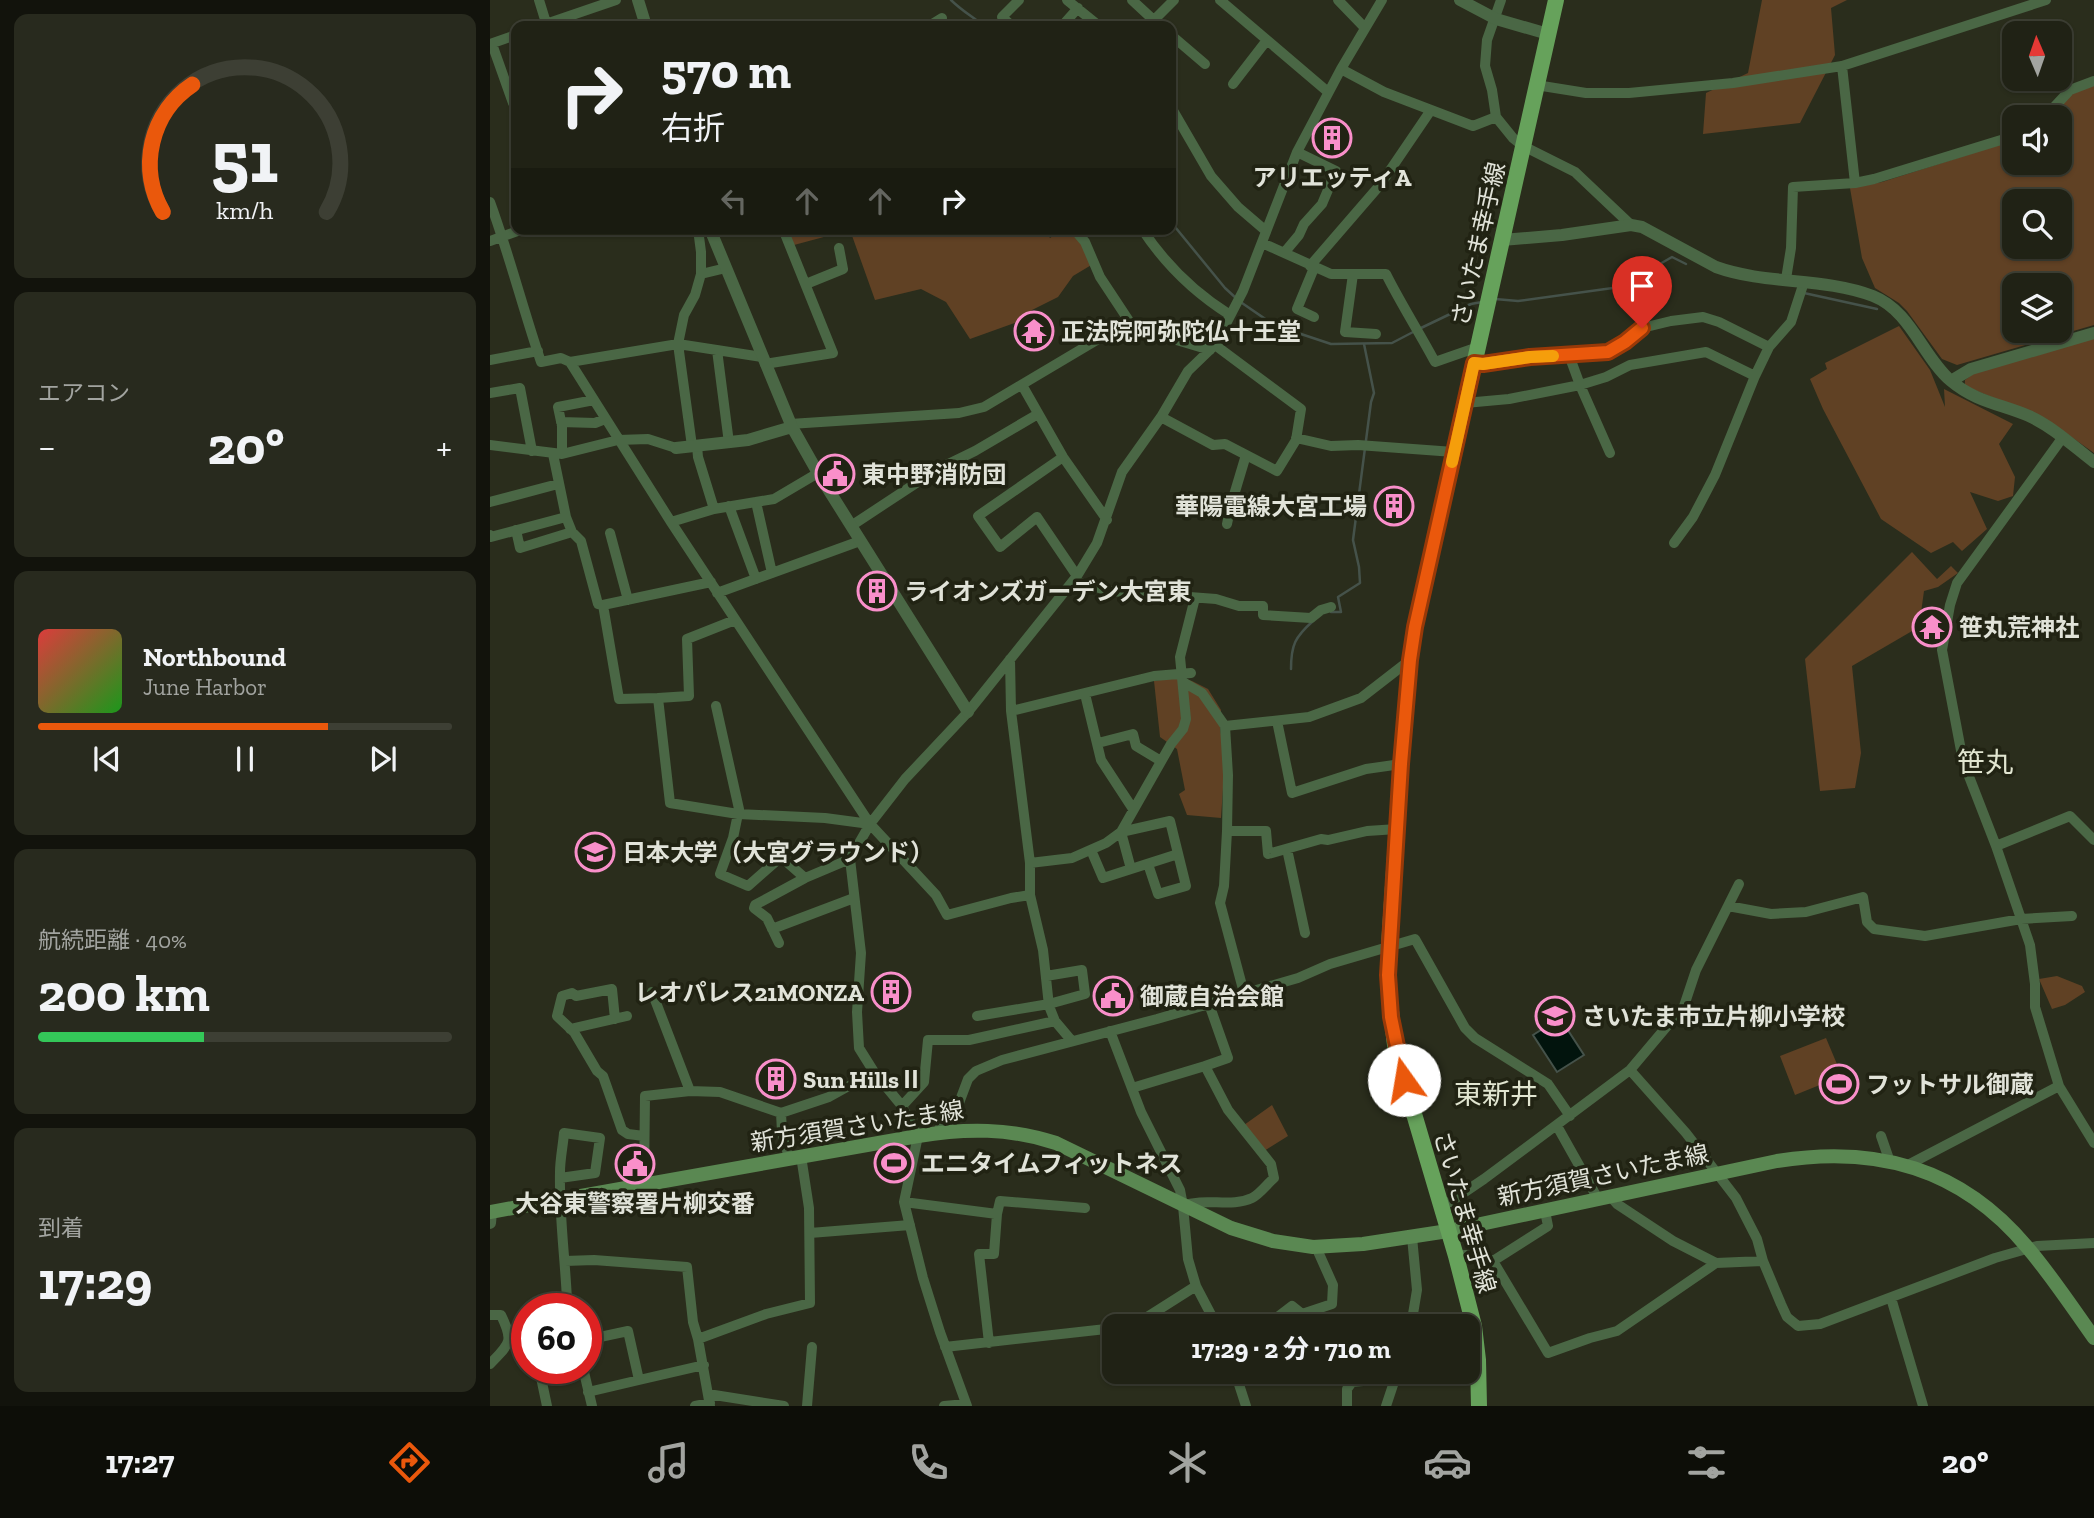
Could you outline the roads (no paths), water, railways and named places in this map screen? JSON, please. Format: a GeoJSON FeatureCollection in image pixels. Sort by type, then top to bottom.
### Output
{"type":"FeatureCollection","features":[{"type":"Feature","properties":{"kind":"main road","name":"さいたま幸手線"},"geometry":{"type":"LineString","coordinates":[[1479,1406],[1477,1346],[1456,1256],[1395,1045],[1389,994],[1389,946],[1401,764],[1415,627],[1556,0]]}},
{"type":"Feature","properties":{"kind":"main road","name":"新方須賀さいたま線"},"geometry":{"type":"LineString","coordinates":[[490,1211],[936,1133],[979,1130],[1014,1132],[1056,1143],[1184,1206],[1251,1235],[1282,1243],[1316,1247],[1363,1244],[1448,1231],[1777,1161],[1820,1156],[1858,1156],[1906,1166],[1942,1180],[1975,1198],[2006,1224],[2029,1249],[2094,1338]]}},
{"type":"Feature","properties":{"kind":"street"},"geometry":{"type":"LineString","coordinates":[[539,0],[543,21]]}},
{"type":"Feature","properties":{"kind":"street"},"geometry":{"type":"LineString","coordinates":[[556,21],[616,0]]}},
{"type":"Feature","properties":{"kind":"street"},"geometry":{"type":"LineString","coordinates":[[638,0],[644,21]]}},
{"type":"Feature","properties":{"kind":"street"},"geometry":{"type":"LineString","coordinates":[[1006,21],[1002,17],[1019,0]]}},
{"type":"Feature","properties":{"kind":"street"},"geometry":{"type":"LineString","coordinates":[[1132,0],[1151,21]]}},
{"type":"Feature","properties":{"kind":"street"},"geometry":{"type":"LineString","coordinates":[[1156,21],[1174,0]]}},
{"type":"Feature","properties":{"kind":"street"},"geometry":{"type":"LineString","coordinates":[[1220,0],[1328,92]]}},
{"type":"Feature","properties":{"kind":"street"},"geometry":{"type":"LineString","coordinates":[[1338,0],[1365,28]]}},
{"type":"Feature","properties":{"kind":"street"},"geometry":{"type":"LineString","coordinates":[[944,1406],[967,1405],[923,1278],[904,1202],[918,1136],[902,1106],[874,1072],[859,1048],[857,1012],[861,954],[850,859],[870,824],[905,779],[968,712],[1075,579],[1097,543],[1122,472],[1161,417],[1188,371],[1212,347],[1243,291],[1297,152],[1328,92],[1382,0]]}},
{"type":"Feature","properties":{"kind":"street"},"geometry":{"type":"LineString","coordinates":[[1460,0],[1496,19],[1548,34]]}},
{"type":"Feature","properties":{"kind":"street"},"geometry":{"type":"LineString","coordinates":[[1501,0],[1487,40],[1485,66],[1496,117],[1513,138],[1523,146],[1574,172],[1631,225]]}},
{"type":"Feature","properties":{"kind":"street"},"geometry":{"type":"LineString","coordinates":[[1536,85],[1586,93],[1629,93],[1733,83],[1842,66],[2046,0]]}},
{"type":"Feature","properties":{"kind":"street"},"geometry":{"type":"LineString","coordinates":[[1066,21],[1075,4],[1094,21]]}},
{"type":"Feature","properties":{"kind":"street"},"geometry":{"type":"LineString","coordinates":[[937,21],[942,18]]}},
{"type":"Feature","properties":{"kind":"street"},"geometry":{"type":"LineString","coordinates":[[511,37],[491,44],[511,98]]}},
{"type":"Feature","properties":{"kind":"street"},"geometry":{"type":"LineString","coordinates":[[1176,39],[1205,64]]}},
{"type":"Feature","properties":{"kind":"street"},"geometry":{"type":"LineString","coordinates":[[1233,84],[1267,40]]}},
{"type":"Feature","properties":{"kind":"street"},"geometry":{"type":"LineString","coordinates":[[1842,66],[1856,183]]}},
{"type":"Feature","properties":{"kind":"street"},"geometry":{"type":"LineString","coordinates":[[1341,69],[1384,92],[1473,126],[1496,117]]}},
{"type":"Feature","properties":{"kind":"street"},"geometry":{"type":"LineString","coordinates":[[2056,105],[2070,90],[2094,80]]}},
{"type":"Feature","properties":{"kind":"street"},"geometry":{"type":"LineString","coordinates":[[1314,317],[1297,309],[1312,267],[1380,185],[1431,110]]}},
{"type":"Feature","properties":{"kind":"street"},"geometry":{"type":"LineString","coordinates":[[1176,116],[1211,176],[1238,207],[1266,231]]}},
{"type":"Feature","properties":{"kind":"street"},"geometry":{"type":"LineString","coordinates":[[1786,279],[1791,247],[1793,187],[1856,183],[1894,174],[2002,140]]}},
{"type":"Feature","properties":{"kind":"street"},"geometry":{"type":"LineString","coordinates":[[1284,253],[1322,204],[1336,171],[1297,152]]}},
{"type":"Feature","properties":{"kind":"street"},"geometry":{"type":"LineString","coordinates":[[490,201],[541,362],[561,358],[570,362],[678,344],[763,360],[833,353],[786,235]]}},
{"type":"Feature","properties":{"kind":"street"},"geometry":{"type":"LineString","coordinates":[[1502,240],[1631,225],[1643,227],[1726,271],[1786,279],[1803,288],[1846,288],[1882,300],[1900,315],[1951,381],[1979,400],[2027,415],[2063,437],[2094,462]]}},
{"type":"Feature","properties":{"kind":"street"},"geometry":{"type":"LineString","coordinates":[[490,241],[511,233]]}},
{"type":"Feature","properties":{"kind":"street"},"geometry":{"type":"LineString","coordinates":[[699,235],[701,274],[695,295],[684,315],[678,344],[694,446],[714,509]]}},
{"type":"Feature","properties":{"kind":"street"},"geometry":{"type":"LineString","coordinates":[[712,235],[791,425],[818,473],[968,712]]}},
{"type":"Feature","properties":{"kind":"street"},"geometry":{"type":"LineString","coordinates":[[1079,235],[1100,277],[1133,327]]}},
{"type":"Feature","properties":{"kind":"street"},"geometry":{"type":"LineString","coordinates":[[1146,235],[1189,285],[1230,315]]}},
{"type":"Feature","properties":{"kind":"street"},"geometry":{"type":"LineString","coordinates":[[1262,243],[1331,274],[1386,274],[1435,362],[1478,347]]}},
{"type":"Feature","properties":{"kind":"street"},"geometry":{"type":"LineString","coordinates":[[806,284],[843,269],[839,248]]}},
{"type":"Feature","properties":{"kind":"street"},"geometry":{"type":"LineString","coordinates":[[701,274],[726,268]]}},
{"type":"Feature","properties":{"kind":"street"},"geometry":{"type":"LineString","coordinates":[[1353,274],[1345,332],[1376,334]]}},
{"type":"Feature","properties":{"kind":"street"},"geometry":{"type":"LineString","coordinates":[[1674,543],[1693,517],[1715,475],[1755,376],[1769,347],[1791,321],[1803,288]]}},
{"type":"Feature","properties":{"kind":"street"},"geometry":{"type":"LineString","coordinates":[[1474,363],[1608,352],[1642,328],[1703,317],[1769,347]]}},
{"type":"Feature","properties":{"kind":"street"},"geometry":{"type":"LineString","coordinates":[[490,445],[558,454],[618,440],[648,439],[676,448],[763,437],[791,425],[958,413],[984,407],[1117,328],[1133,327],[1212,347],[1301,409],[1296,438],[1277,471],[1225,444],[1213,445],[1161,417]]}},
{"type":"Feature","properties":{"kind":"street"},"geometry":{"type":"LineString","coordinates":[[1951,381],[1971,369],[2094,333]]}},
{"type":"Feature","properties":{"kind":"street"},"geometry":{"type":"LineString","coordinates":[[717,350],[729,443]]}},
{"type":"Feature","properties":{"kind":"street"},"geometry":{"type":"LineString","coordinates":[[490,360],[538,351]]}},
{"type":"Feature","properties":{"kind":"street"},"geometry":{"type":"LineString","coordinates":[[1465,403],[1509,399],[1580,386],[1630,365],[1706,352],[1755,376]]}},
{"type":"Feature","properties":{"kind":"street"},"geometry":{"type":"LineString","coordinates":[[1569,355],[1610,453]]}},
{"type":"Feature","properties":{"kind":"street"},"geometry":{"type":"LineString","coordinates":[[570,362],[717,593],[870,824],[936,895],[947,915],[1030,895]]}},
{"type":"Feature","properties":{"kind":"street"},"geometry":{"type":"LineString","coordinates":[[1022,385],[1063,457],[1107,520]]}},
{"type":"Feature","properties":{"kind":"street"},"geometry":{"type":"LineString","coordinates":[[490,393],[520,388],[532,451]]}},
{"type":"Feature","properties":{"kind":"street"},"geometry":{"type":"LineString","coordinates":[[594,400],[558,407],[561,422],[558,484],[566,517],[572,532],[580,541],[598,604],[711,582]]}},
{"type":"Feature","properties":{"kind":"street"},"geometry":{"type":"LineString","coordinates":[[851,526],[936,470],[975,451],[1038,414]]}},
{"type":"Feature","properties":{"kind":"street"},"geometry":{"type":"LineString","coordinates":[[561,422],[595,423],[605,419]]}},
{"type":"Feature","properties":{"kind":"street"},"geometry":{"type":"LineString","coordinates":[[2063,437],[1957,583],[1942,650],[1964,761],[2029,944],[2035,984],[2035,1007],[2059,1086],[2094,1143]]}},
{"type":"Feature","properties":{"kind":"street"},"geometry":{"type":"LineString","coordinates":[[1296,438],[1331,446],[1358,445],[1454,452]]}},
{"type":"Feature","properties":{"kind":"street"},"geometry":{"type":"LineString","coordinates":[[1227,524],[1246,455]]}},
{"type":"Feature","properties":{"kind":"street"},"geometry":{"type":"LineString","coordinates":[[1063,457],[978,516],[1000,547],[1037,517],[1075,579],[1110,591],[1216,598],[1239,606],[1263,606],[1263,615],[1311,618],[1321,610],[1331,607]]}},
{"type":"Feature","properties":{"kind":"street"},"geometry":{"type":"LineString","coordinates":[[671,522],[714,509],[774,499],[818,473]]}},
{"type":"Feature","properties":{"kind":"street"},"geometry":{"type":"LineString","coordinates":[[490,502],[558,484]]}},
{"type":"Feature","properties":{"kind":"street"},"geometry":{"type":"LineString","coordinates":[[757,502],[772,573]]}},
{"type":"Feature","properties":{"kind":"street"},"geometry":{"type":"LineString","coordinates":[[729,506],[756,579]]}},
{"type":"Feature","properties":{"kind":"street"},"geometry":{"type":"LineString","coordinates":[[490,535],[491,537],[566,517]]}},
{"type":"Feature","properties":{"kind":"street"},"geometry":{"type":"LineString","coordinates":[[516,530],[520,548],[572,532]]}},
{"type":"Feature","properties":{"kind":"street"},"geometry":{"type":"LineString","coordinates":[[610,533],[628,600]]}},
{"type":"Feature","properties":{"kind":"street"},"geometry":{"type":"LineString","coordinates":[[717,593],[860,541]]}},
{"type":"Feature","properties":{"kind":"street"},"geometry":{"type":"LineString","coordinates":[[1131,869],[1121,832],[1161,761],[1183,729],[1186,719],[1185,676],[1180,657],[1195,598]]}},
{"type":"Feature","properties":{"kind":"street"},"geometry":{"type":"LineString","coordinates":[[603,605],[619,699],[689,696],[687,639],[735,620]]}},
{"type":"Feature","properties":{"kind":"street"},"geometry":{"type":"LineString","coordinates":[[1010,659],[1011,711],[1030,863],[1030,895],[1043,950],[1049,1004],[1055,1021],[1072,1040]]}},
{"type":"Feature","properties":{"kind":"street"},"geometry":{"type":"LineString","coordinates":[[1225,726],[1308,717],[1361,698],[1410,660]]}},
{"type":"Feature","properties":{"kind":"street"},"geometry":{"type":"LineString","coordinates":[[1011,711],[1154,676],[1185,676],[1202,693],[1225,726],[1227,831],[1220,903],[1244,993]]}},
{"type":"Feature","properties":{"kind":"street"},"geometry":{"type":"LineString","coordinates":[[1085,694],[1101,760],[1133,809]]}},
{"type":"Feature","properties":{"kind":"street"},"geometry":{"type":"LineString","coordinates":[[658,698],[670,803],[738,814],[825,818],[870,824]]}},
{"type":"Feature","properties":{"kind":"street"},"geometry":{"type":"LineString","coordinates":[[716,705],[739,809],[733,838],[720,874],[748,886],[781,857],[805,877]]}},
{"type":"Feature","properties":{"kind":"street"},"geometry":{"type":"LineString","coordinates":[[1277,721],[1292,793],[1366,769],[1401,764]]}},
{"type":"Feature","properties":{"kind":"street"},"geometry":{"type":"LineString","coordinates":[[1098,743],[1133,734],[1136,746],[1161,761]]}},
{"type":"Feature","properties":{"kind":"street"},"geometry":{"type":"LineString","coordinates":[[1996,846],[2070,816],[2094,840]]}},
{"type":"Feature","properties":{"kind":"street"},"geometry":{"type":"LineString","coordinates":[[1030,863],[1072,858],[1106,843],[1121,832],[1170,821],[1186,886],[1158,894],[1148,864]]}},
{"type":"Feature","properties":{"kind":"street"},"geometry":{"type":"LineString","coordinates":[[1227,831],[1266,831],[1268,854],[1321,839],[1397,829]]}},
{"type":"Feature","properties":{"kind":"street"},"geometry":{"type":"LineString","coordinates":[[1287,849],[1306,933]]}},
{"type":"Feature","properties":{"kind":"street"},"geometry":{"type":"LineString","coordinates":[[1091,850],[1103,878],[1178,854]]}},
{"type":"Feature","properties":{"kind":"street"},"geometry":{"type":"LineString","coordinates":[[779,943],[767,918],[754,908],[755,905],[805,877],[850,859]]}},
{"type":"Feature","properties":{"kind":"street"},"geometry":{"type":"LineString","coordinates":[[1440,1204],[1450,1202],[1484,1180],[1630,1070],[1684,1006],[1696,970],[1739,884]]}},
{"type":"Feature","properties":{"kind":"street"},"geometry":{"type":"LineString","coordinates":[[1728,905],[1770,914],[1806,912],[1863,897],[1867,922],[1874,929],[1925,936],[2021,919],[2072,916]]}},
{"type":"Feature","properties":{"kind":"street"},"geometry":{"type":"LineString","coordinates":[[772,929],[854,898]]}},
{"type":"Feature","properties":{"kind":"street"},"geometry":{"type":"LineString","coordinates":[[936,1133],[959,1103],[968,1079],[976,1071],[1002,1060],[1298,978],[1329,964],[1415,939],[1465,1028],[1475,1038],[1548,1084],[1570,1116]]}},
{"type":"Feature","properties":{"kind":"street"},"geometry":{"type":"LineString","coordinates":[[977,1016],[1049,1004],[1085,994],[1082,970],[1046,975]]}},
{"type":"Feature","properties":{"kind":"street"},"geometry":{"type":"LineString","coordinates":[[615,1018],[612,989],[562,996],[557,1016],[570,1028],[597,1071],[603,1076],[622,1130],[628,1134],[644,1136]]}},
{"type":"Feature","properties":{"kind":"street"},"geometry":{"type":"LineString","coordinates":[[652,992],[690,1091]]}},
{"type":"Feature","properties":{"kind":"street"},"geometry":{"type":"LineString","coordinates":[[1132,1088],[1228,1058],[1209,1004]]}},
{"type":"Feature","properties":{"kind":"street"},"geometry":{"type":"LineString","coordinates":[[570,1028],[627,1016]]}},
{"type":"Feature","properties":{"kind":"street"},"geometry":{"type":"LineString","coordinates":[[902,1106],[924,1082],[928,1040],[969,1040],[1055,1021]]}},
{"type":"Feature","properties":{"kind":"street"},"geometry":{"type":"LineString","coordinates":[[1110,1031],[1141,1112],[1180,1190],[1184,1206],[1188,1259],[1196,1286],[1211,1314]]}},
{"type":"Feature","properties":{"kind":"street"},"geometry":{"type":"LineString","coordinates":[[1184,1206],[1195,1201],[1235,1202],[1253,1197],[1274,1178],[1271,1164],[1228,1110],[1205,1066]]}},
{"type":"Feature","properties":{"kind":"street"},"geometry":{"type":"LineString","coordinates":[[1630,1070],[1686,1133],[1736,1198],[1758,1239],[1763,1261],[1787,1317],[1798,1326],[1820,1324],[1995,1258],[2038,1246],[2094,1243]]}},
{"type":"Feature","properties":{"kind":"street"},"geometry":{"type":"LineString","coordinates":[[644,1185],[645,1096],[690,1091],[720,1092],[781,1113],[829,1097],[874,1072]]}},
{"type":"Feature","properties":{"kind":"street"},"geometry":{"type":"LineString","coordinates":[[1906,1166],[2059,1086]]}},
{"type":"Feature","properties":{"kind":"street"},"geometry":{"type":"LineString","coordinates":[[698,1339],[765,1314],[810,1303],[809,1208],[795,1157],[782,1132],[781,1113]]}},
{"type":"Feature","properties":{"kind":"street"},"geometry":{"type":"LineString","coordinates":[[1557,1126],[1604,1197],[1674,1241],[1716,1263],[1763,1261]]}},
{"type":"Feature","properties":{"kind":"street"},"geometry":{"type":"LineString","coordinates":[[560,1178],[595,1173],[600,1138],[564,1133],[560,1178],[567,1293]]}},
{"type":"Feature","properties":{"kind":"street"},"geometry":{"type":"LineString","coordinates":[[1881,1136],[1890,1162]]}},
{"type":"Feature","properties":{"kind":"street"},"geometry":{"type":"LineString","coordinates":[[989,1343],[979,1254],[994,1254],[1000,1201],[1084,1208]]}},
{"type":"Feature","properties":{"kind":"street"},"geometry":{"type":"LineString","coordinates":[[904,1202],[997,1214]]}},
{"type":"Feature","properties":{"kind":"street"},"geometry":{"type":"LineString","coordinates":[[490,1211],[490,1223]]}},
{"type":"Feature","properties":{"kind":"street"},"geometry":{"type":"LineString","coordinates":[[1456,1256],[1465,1255],[1493,1261],[1548,1226],[1545,1211]]}},
{"type":"Feature","properties":{"kind":"street"},"geometry":{"type":"LineString","coordinates":[[810,1233],[910,1225]]}},
{"type":"Feature","properties":{"kind":"street"},"geometry":{"type":"LineString","coordinates":[[1412,1237],[1416,1290],[1413,1314]]}},
{"type":"Feature","properties":{"kind":"street"},"geometry":{"type":"LineString","coordinates":[[1282,1314],[1292,1306],[1302,1314],[1332,1304],[1333,1285],[1316,1247]]}},
{"type":"Feature","properties":{"kind":"street"},"geometry":{"type":"LineString","coordinates":[[565,1261],[594,1260],[687,1267],[709,1401]]}},
{"type":"Feature","properties":{"kind":"street"},"geometry":{"type":"LineString","coordinates":[[1493,1261],[1548,1353],[1617,1331],[1716,1263]]}},
{"type":"Feature","properties":{"kind":"street"},"geometry":{"type":"LineString","coordinates":[[1152,1314],[1196,1286]]}},
{"type":"Feature","properties":{"kind":"street"},"geometry":{"type":"LineString","coordinates":[[1891,1298],[1922,1402],[1909,1406]]}},
{"type":"Feature","properties":{"kind":"street"},"geometry":{"type":"LineString","coordinates":[[490,1315],[501,1315],[510,1333],[507,1346],[490,1364]]}},
{"type":"Feature","properties":{"kind":"street"},"geometry":{"type":"LineString","coordinates":[[946,1347],[1102,1330]]}},
{"type":"Feature","properties":{"kind":"street"},"geometry":{"type":"LineString","coordinates":[[602,1337],[628,1331],[639,1380]]}},
{"type":"Feature","properties":{"kind":"street"},"geometry":{"type":"LineString","coordinates":[[807,1406],[812,1348]]}},
{"type":"Feature","properties":{"kind":"street"},"geometry":{"type":"LineString","coordinates":[[588,1392],[704,1365]]}},
{"type":"Feature","properties":{"kind":"street"},"geometry":{"type":"LineString","coordinates":[[542,1384],[547,1406]]}},
{"type":"Feature","properties":{"kind":"street"},"geometry":{"type":"LineString","coordinates":[[586,1384],[592,1406]]}},
{"type":"Feature","properties":{"kind":"street"},"geometry":{"type":"LineString","coordinates":[[1240,1384],[1247,1406]]}},
{"type":"Feature","properties":{"kind":"street"},"geometry":{"type":"LineString","coordinates":[[1347,1406],[1347,1389],[1351,1384]]}},
{"type":"Feature","properties":{"kind":"street"},"geometry":{"type":"LineString","coordinates":[[1386,1406],[1394,1384]]}},
{"type":"Feature","properties":{"kind":"street"},"geometry":{"type":"LineString","coordinates":[[695,1406],[709,1401],[784,1406]]}},
{"type":"Feature","properties":{"kind":"waterway"},"geometry":{"type":"LineString","coordinates":[[951,0],[977,21]]}},
{"type":"Feature","properties":{"kind":"waterway"},"geometry":{"type":"LineString","coordinates":[[1176,228],[1237,299]]}},
{"type":"Feature","properties":{"kind":"waterway"},"geometry":{"type":"LineString","coordinates":[[1495,299],[1518,301],[1620,287],[1672,257],[1686,264]]}},
{"type":"Feature","properties":{"kind":"waterway"},"geometry":{"type":"LineString","coordinates":[[1804,293],[1877,309]]}},
{"type":"Feature","properties":{"kind":"waterway"},"geometry":{"type":"LineString","coordinates":[[1421,328],[1471,304],[1482,302]]}},
{"type":"Feature","properties":{"kind":"waterway"},"geometry":{"type":"LineString","coordinates":[[1242,303],[1274,325],[1331,344],[1392,343],[1415,331]]}},
{"type":"Feature","properties":{"kind":"waterway"},"geometry":{"type":"LineString","coordinates":[[1331,612],[1341,612],[1338,597],[1360,583],[1353,540],[1374,393],[1364,344]]}},
{"type":"Feature","properties":{"kind":"waterway"},"geometry":{"type":"LineString","coordinates":[[1291,669],[1295,642],[1313,621]]}},
{"type":"Feature","properties":{"kind":"place","name":"アリエッティA"},"geometry":{"type":"Point","coordinates":[1332,138]}},
{"type":"Feature","properties":{"kind":"place","name":"正法院阿弥陀仏十王堂"},"geometry":{"type":"Point","coordinates":[1034,331]}},
{"type":"Feature","properties":{"kind":"place","name":"東中野消防団"},"geometry":{"type":"Point","coordinates":[835,474]}},
{"type":"Feature","properties":{"kind":"place","name":"華陽電線大宮工場"},"geometry":{"type":"Point","coordinates":[1394,506]}},
{"type":"Feature","properties":{"kind":"place","name":"ライオンズガーデン大宮東"},"geometry":{"type":"Point","coordinates":[877,591]}},
{"type":"Feature","properties":{"kind":"place","name":"笹丸荒神社"},"geometry":{"type":"Point","coordinates":[1932,627]}},
{"type":"Feature","properties":{"kind":"place","name":"日本大学（大宮グラウンド）"},"geometry":{"type":"Point","coordinates":[595,852]}},
{"type":"Feature","properties":{"kind":"place","name":"レオパレス21MONZA"},"geometry":{"type":"Point","coordinates":[891,992]}},
{"type":"Feature","properties":{"kind":"place","name":"御蔵自治会館"},"geometry":{"type":"Point","coordinates":[1113,996]}},
{"type":"Feature","properties":{"kind":"place","name":"さいたま市立片柳小学校"},"geometry":{"type":"Point","coordinates":[1555,1016]}},
{"type":"Feature","properties":{"kind":"place","name":"Sun HillsⅡ"},"geometry":{"type":"Point","coordinates":[776,1079]}},
{"type":"Feature","properties":{"kind":"place","name":"フットサル御蔵"},"geometry":{"type":"Point","coordinates":[1839,1084]}},
{"type":"Feature","properties":{"kind":"place","name":"エニタイムフィットネス"},"geometry":{"type":"Point","coordinates":[894,1163]}},
{"type":"Feature","properties":{"kind":"place","name":"大谷東警察署片柳交番"},"geometry":{"type":"Point","coordinates":[635,1164]}},
{"type":"Feature","properties":{"kind":"district","name":"笹丸"},"geometry":{"type":"Point","coordinates":[1985,762]}},
{"type":"Feature","properties":{"kind":"district","name":"東新井"},"geometry":{"type":"Point","coordinates":[1496,1094]}}]}
